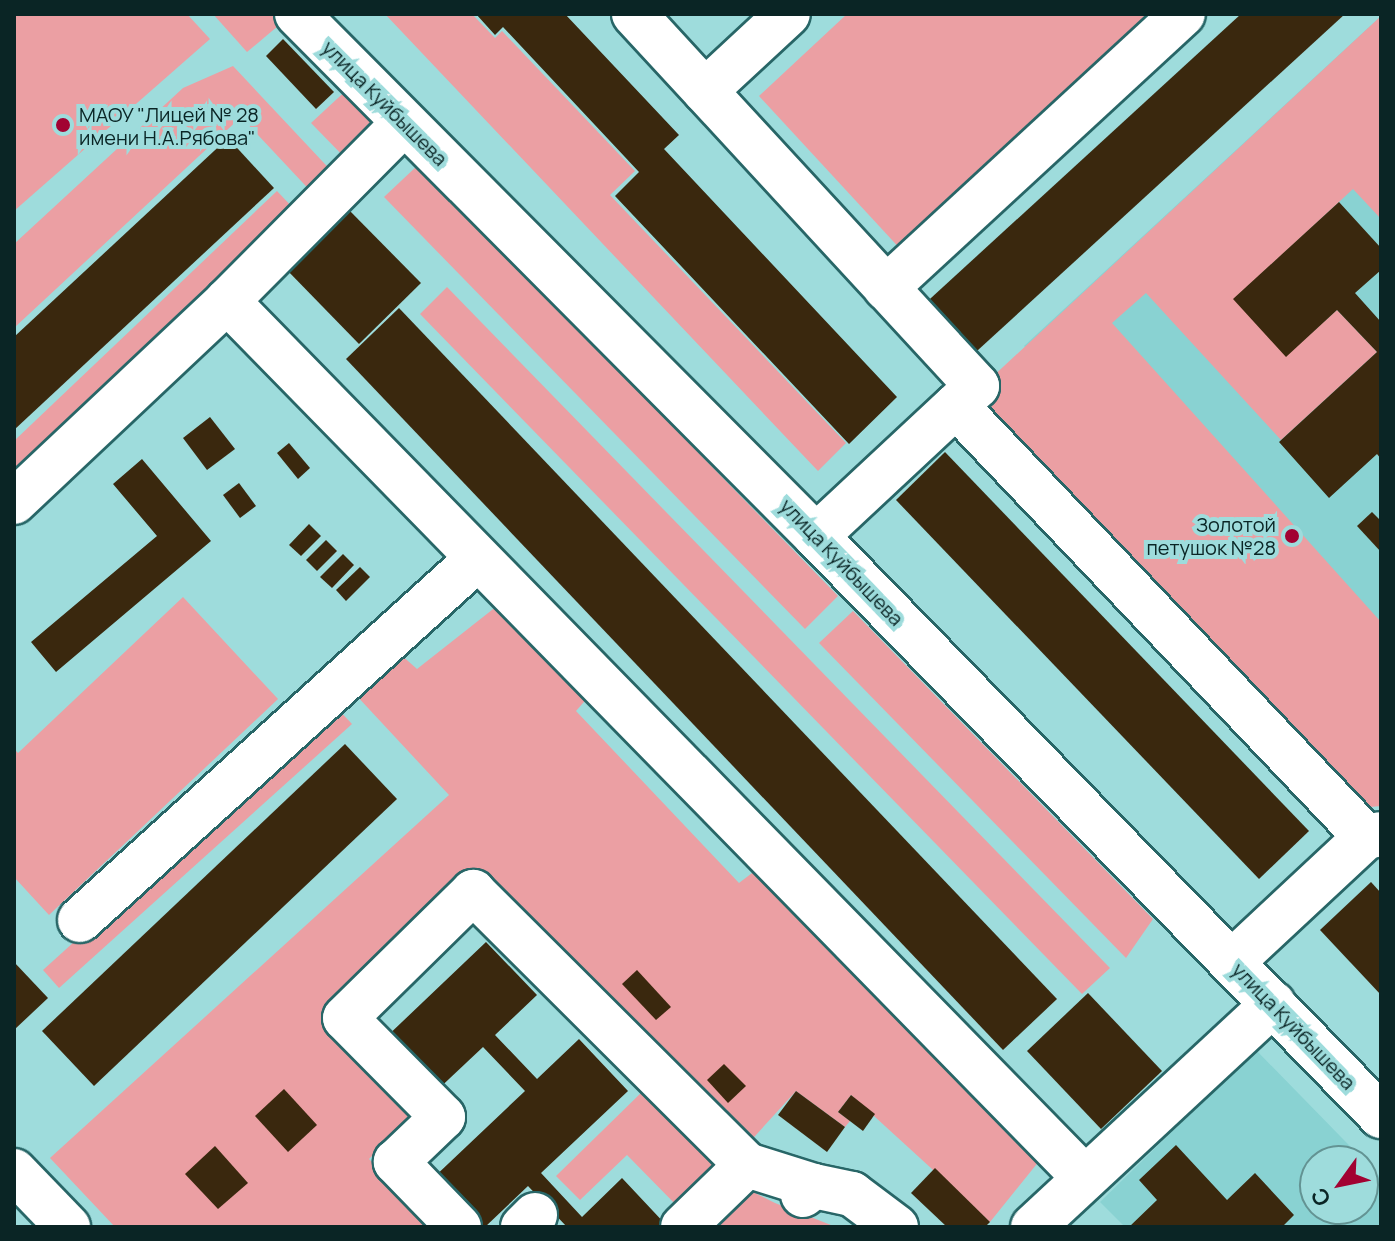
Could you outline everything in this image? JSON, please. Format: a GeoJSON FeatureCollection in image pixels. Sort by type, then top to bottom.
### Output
{"type":"FeatureCollection","features":[{"type":"Feature","properties":{"kind":"street","name":"улица Куйбышева"},"geometry":{"type":"LineString","coordinates":[[297,14],[816,536],[1381,1116]]}},
{"type":"Feature","properties":{"kind":"street"},"geometry":{"type":"LineString","coordinates":[[634,14],[977,386],[816,536]]}},
{"type":"Feature","properties":{"kind":"street"},"geometry":{"type":"LineString","coordinates":[[705,91],[788,14]]}},
{"type":"Feature","properties":{"kind":"street"},"geometry":{"type":"LineString","coordinates":[[886,288],[1183,14]]}},
{"type":"Feature","properties":{"kind":"street"},"geometry":{"type":"LineString","coordinates":[[14,502],[227,301],[404,123]]}},
{"type":"Feature","properties":{"kind":"street"},"geometry":{"type":"LineString","coordinates":[[227,301],[476,560],[1085,1178]]}},
{"type":"Feature","properties":{"kind":"street"},"geometry":{"type":"LineString","coordinates":[[956,406],[1374,835],[1232,962]]}},
{"type":"Feature","properties":{"kind":"street"},"geometry":{"type":"LineString","coordinates":[[80,920],[476,560]]}},
{"type":"Feature","properties":{"kind":"street"},"geometry":{"type":"LineString","coordinates":[[459,1227],[396,1162],[443,1117],[345,1018],[473,892],[747,1165],[809,1190],[852,1194],[896,1227]]}},
{"type":"Feature","properties":{"kind":"street"},"geometry":{"type":"LineString","coordinates":[[1033,1227],[1273,1004]]}},
{"type":"Feature","properties":{"kind":"street"},"geometry":{"type":"LineString","coordinates":[[683,1227],[747,1165]]}},
{"type":"Feature","properties":{"kind":"street"},"geometry":{"type":"LineString","coordinates":[[14,1171],[68,1227]]}},
{"type":"Feature","properties":{"kind":"shaded area","name":"МАОУ \"Лицей № 28 имени Н.А.Рябова\""},"geometry":{"type":"Polygon","coordinates":[[[14,14],[187,14],[210,39],[14,211],[14,14]]]}},
{"type":"Feature","properties":{"kind":"shaded area"},"geometry":{"type":"Polygon","coordinates":[[[213,14],[279,14],[278,26],[247,52],[213,14]]]}},
{"type":"Feature","properties":{"kind":"shaded area"},"geometry":{"type":"Polygon","coordinates":[[[385,14],[472,14],[495,38],[502,31],[635,171],[610,195],[846,443],[818,471],[385,14]]]}},
{"type":"Feature","properties":{"kind":"shaded area"},"geometry":{"type":"Polygon","coordinates":[[[847,14],[1162,14],[904,253],[759,96],[847,14]]]}},
{"type":"Feature","properties":{"kind":"shaded area","name":"Золотой петушок №28"},"geometry":{"type":"Polygon","coordinates":[[[1381,16],[1381,727],[1024,346],[1381,16]]]}},
{"type":"Feature","properties":{"kind":"shaded area","name":"Золотой петушок №28"},"geometry":{"type":"Polygon","coordinates":[[[1381,16],[1381,219],[1353,189],[1234,299],[1286,356],[1337,310],[1377,352],[1281,440],[1146,293],[1112,323],[1381,622],[1381,806],[1370,807],[1355,803],[975,393],[1381,16]]]}},
{"type":"Feature","properties":{"kind":"shaded area"},"geometry":{"type":"Polygon","coordinates":[[[233,66],[339,179],[318,199],[241,117],[14,328],[14,244],[183,88],[233,66]]]}},
{"type":"Feature","properties":{"kind":"shaded area"},"geometry":{"type":"Polygon","coordinates":[[[352,85],[378,118],[353,166],[311,123],[352,85]]]}},
{"type":"Feature","properties":{"kind":"shaded area"},"geometry":{"type":"Polygon","coordinates":[[[418,165],[838,596],[805,629],[384,197],[418,165]]]}},
{"type":"Feature","properties":{"kind":"shaded area"},"geometry":{"type":"Polygon","coordinates":[[[277,191],[295,210],[14,477],[14,441],[277,191]]]}},
{"type":"Feature","properties":{"kind":"shaded area"},"geometry":{"type":"Polygon","coordinates":[[[447,287],[1110,968],[1082,994],[420,314],[447,287]]]}},
{"type":"Feature","properties":{"kind":"shaded area"},"geometry":{"type":"Polygon","coordinates":[[[183,597],[278,699],[49,915],[14,877],[14,749],[18,753],[183,597]]]}},
{"type":"Feature","properties":{"kind":"shaded area"},"geometry":{"type":"Polygon","coordinates":[[[497,606],[590,695],[576,711],[739,883],[756,870],[1040,1160],[990,1222],[851,1095],[838,1112],[850,1121],[845,1127],[796,1091],[745,1147],[471,868],[322,1015],[416,1112],[369,1159],[436,1227],[115,1227],[50,1158],[449,795],[355,694],[399,653],[417,669],[497,606]]]}},
{"type":"Feature","properties":{"kind":"shaded area"},"geometry":{"type":"Polygon","coordinates":[[[853,611],[1153,919],[1126,958],[819,643],[853,611]]]}},
{"type":"Feature","properties":{"kind":"shaded area"},"geometry":{"type":"Polygon","coordinates":[[[335,706],[352,724],[59,988],[43,970],[335,706]]]}},
{"type":"Feature","properties":{"kind":"shaded area"},"geometry":{"type":"Polygon","coordinates":[[[1256,1050],[1349,1145],[1299,1145],[1299,1225],[1379,1225],[1379,1176],[1381,1178],[1381,1227],[1125,1227],[1100,1202],[1256,1050]]]}},
{"type":"Feature","properties":{"kind":"shaded area"},"geometry":{"type":"Polygon","coordinates":[[[645,1089],[724,1170],[682,1211],[627,1155],[580,1200],[556,1176],[645,1089]]]}},
{"type":"Feature","properties":{"kind":"shaded area"},"geometry":{"type":"Polygon","coordinates":[[[749,1190],[775,1203],[836,1227],[703,1227],[749,1190]]]}},
{"type":"Feature","properties":{"kind":"building"},"geometry":{"type":"Polygon","coordinates":[[[476,14],[565,14],[679,135],[664,149],[897,397],[849,444],[615,196],[639,172],[503,27],[495,35],[476,14]]]}},
{"type":"Feature","properties":{"kind":"building"},"geometry":{"type":"Polygon","coordinates":[[[1241,14],[1345,14],[966,361],[919,309],[1241,14]]]}},
{"type":"Feature","properties":{"kind":"building"},"geometry":{"type":"Polygon","coordinates":[[[283,39],[334,92],[316,109],[266,56],[283,39]]]}},
{"type":"Feature","properties":{"kind":"building"},"geometry":{"type":"Polygon","coordinates":[[[228,138],[274,188],[14,430],[14,337],[228,138]]]}},
{"type":"Feature","properties":{"kind":"building"},"geometry":{"type":"Polygon","coordinates":[[[1339,202],[1381,248],[1381,270],[1355,293],[1381,322],[1381,459],[1377,454],[1329,498],[1279,442],[1377,352],[1337,310],[1286,357],[1233,299],[1339,202]]]}},
{"type":"Feature","properties":{"kind":"building"},"geometry":{"type":"Polygon","coordinates":[[[347,208],[421,283],[359,344],[285,268],[347,208]]]}},
{"type":"Feature","properties":{"kind":"building"},"geometry":{"type":"Polygon","coordinates":[[[399,308],[1057,999],[1003,1050],[346,359],[399,308]]]}},
{"type":"Feature","properties":{"kind":"building"},"geometry":{"type":"Polygon","coordinates":[[[210,417],[235,449],[207,470],[183,438],[210,417]]]}},
{"type":"Feature","properties":{"kind":"building"},"geometry":{"type":"Polygon","coordinates":[[[289,443],[310,468],[298,479],[277,453],[289,443]]]}},
{"type":"Feature","properties":{"kind":"building"},"geometry":{"type":"Polygon","coordinates":[[[945,452],[1309,831],[1259,879],[896,500],[945,452]]]}},
{"type":"Feature","properties":{"kind":"building"},"geometry":{"type":"Polygon","coordinates":[[[142,459],[211,541],[56,672],[31,642],[157,536],[113,484],[142,459]]]}},
{"type":"Feature","properties":{"kind":"building"},"geometry":{"type":"Polygon","coordinates":[[[239,483],[256,506],[240,518],[223,495],[239,483]]]}},
{"type":"Feature","properties":{"kind":"building"},"geometry":{"type":"Polygon","coordinates":[[[1372,512],[1381,521],[1381,552],[1357,526],[1372,512]]]}},
{"type":"Feature","properties":{"kind":"building"},"geometry":{"type":"Polygon","coordinates":[[[309,524],[321,536],[301,556],[289,545],[309,524]]]}},
{"type":"Feature","properties":{"kind":"building"},"geometry":{"type":"Polygon","coordinates":[[[326,540],[337,551],[317,571],[306,560],[326,540]]]}},
{"type":"Feature","properties":{"kind":"building"},"geometry":{"type":"Polygon","coordinates":[[[343,554],[354,565],[332,588],[320,577],[343,554]]]}},
{"type":"Feature","properties":{"kind":"building"},"geometry":{"type":"Polygon","coordinates":[[[360,567],[370,577],[346,601],[336,590],[360,567]]]}},
{"type":"Feature","properties":{"kind":"building"},"geometry":{"type":"Polygon","coordinates":[[[345,744],[397,799],[94,1086],[42,1031],[345,744]]]}},
{"type":"Feature","properties":{"kind":"building"},"geometry":{"type":"Polygon","coordinates":[[[1371,882],[1381,893],[1381,995],[1320,930],[1371,882]]]}},
{"type":"Feature","properties":{"kind":"building"},"geometry":{"type":"Polygon","coordinates":[[[486,942],[537,995],[495,1035],[537,1079],[579,1039],[628,1091],[541,1173],[582,1217],[622,1178],[668,1227],[567,1227],[528,1186],[485,1227],[473,1227],[430,1181],[525,1091],[483,1047],[432,1095],[381,1042],[486,942]]]}},
{"type":"Feature","properties":{"kind":"building"},"geometry":{"type":"Polygon","coordinates":[[[14,962],[48,998],[14,1030],[14,962]]]}},
{"type":"Feature","properties":{"kind":"building"},"geometry":{"type":"Polygon","coordinates":[[[637,970],[671,1007],[656,1020],[622,984],[637,970]]]}},
{"type":"Feature","properties":{"kind":"building"},"geometry":{"type":"Polygon","coordinates":[[[1088,993],[1162,1071],[1101,1129],[1027,1051],[1088,993]]]}},
{"type":"Feature","properties":{"kind":"building"},"geometry":{"type":"Polygon","coordinates":[[[724,1064],[746,1086],[728,1103],[707,1080],[724,1064]]]}},
{"type":"Feature","properties":{"kind":"building"},"geometry":{"type":"Polygon","coordinates":[[[284,1089],[317,1125],[288,1152],[255,1116],[284,1089]]]}},
{"type":"Feature","properties":{"kind":"building"},"geometry":{"type":"Polygon","coordinates":[[[796,1091],[845,1127],[827,1152],[778,1115],[796,1091]]]}},
{"type":"Feature","properties":{"kind":"building"},"geometry":{"type":"Polygon","coordinates":[[[851,1095],[875,1114],[863,1131],[838,1112],[851,1095]]]}},
{"type":"Feature","properties":{"kind":"building"},"geometry":{"type":"Polygon","coordinates":[[[1176,1145],[1227,1200],[1255,1173],[1294,1215],[1282,1227],[1129,1227],[1157,1200],[1139,1180],[1176,1145]]]}},
{"type":"Feature","properties":{"kind":"building"},"geometry":{"type":"Polygon","coordinates":[[[215,1146],[248,1183],[218,1209],[185,1174],[215,1146]]]}},
{"type":"Feature","properties":{"kind":"building"},"geometry":{"type":"Polygon","coordinates":[[[935,1168],[990,1222],[985,1227],[947,1227],[911,1193],[935,1168]]]}},
{"type":"Feature","properties":{"kind":"place","name":"МАОУ \"Лицей № 28 имени Н.А.Рябова\""},"geometry":{"type":"Point","coordinates":[63,125]}},
{"type":"Feature","properties":{"kind":"place","name":"Золотой петушок №28"},"geometry":{"type":"Point","coordinates":[1292,536]}}]}
